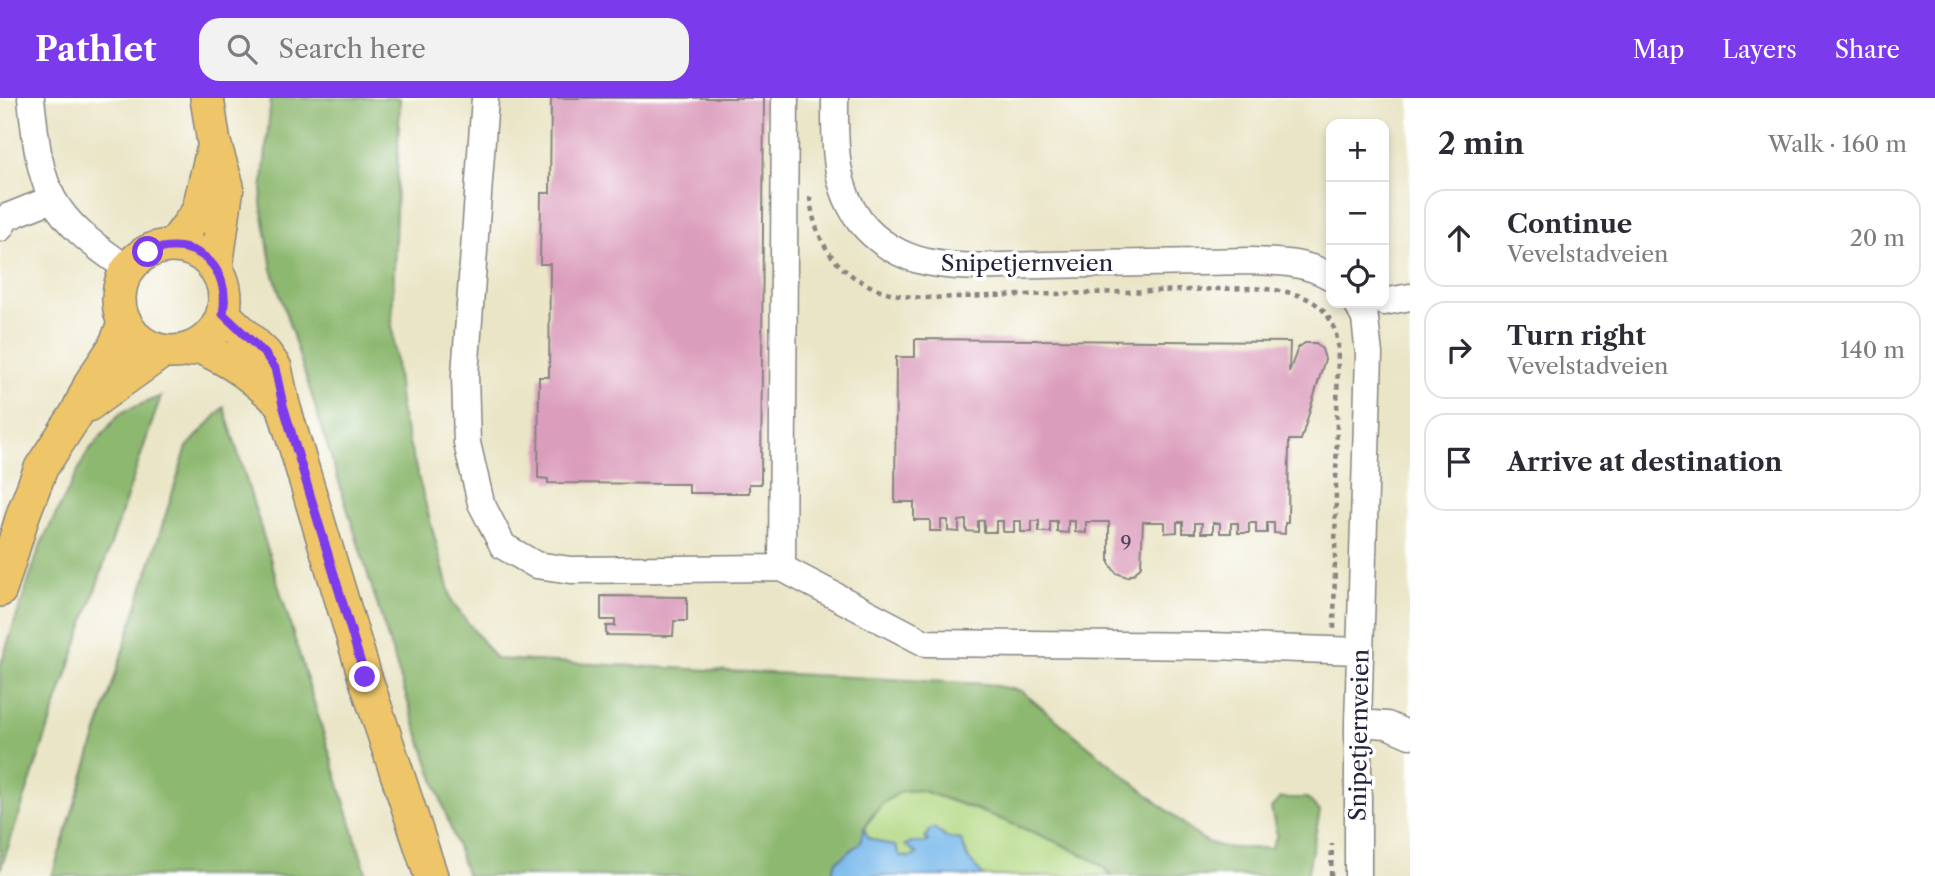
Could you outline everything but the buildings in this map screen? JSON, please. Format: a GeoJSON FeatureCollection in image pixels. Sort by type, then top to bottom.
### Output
{"type":"FeatureCollection","features":[{"type":"Feature","properties":{"kind":"main road"},"geometry":{"type":"LineString","coordinates":[[207,98],[214,143],[227,186],[216,268]]}},
{"type":"Feature","properties":{"kind":"main road"},"geometry":{"type":"LineString","coordinates":[[173,246],[198,212],[214,143]]}},
{"type":"Feature","properties":{"kind":"main road"},"geometry":{"type":"LineString","coordinates":[[173,246],[197,252],[216,268],[225,290],[223,314],[213,333],[197,346],[180,351],[163,351],[140,341],[125,322],[121,312],[120,289],[128,269],[148,252],[173,246]]}},
{"type":"Feature","properties":{"kind":"main road"},"geometry":{"type":"LineString","coordinates":[[223,314],[265,354],[275,368],[283,405],[384,734],[431,876]]}},
{"type":"Feature","properties":{"kind":"main road"},"geometry":{"type":"LineString","coordinates":[[0,590],[23,512],[41,468],[77,412],[92,381],[121,335],[125,322]]}},
{"type":"Feature","properties":{"kind":"main road"},"geometry":{"type":"LineString","coordinates":[[197,346],[225,357],[239,366],[283,405]]}},
{"type":"Feature","properties":{"kind":"main road"},"geometry":{"type":"LineString","coordinates":[[77,412],[163,351]]}},
{"type":"Feature","properties":{"kind":"street"},"geometry":{"type":"LineString","coordinates":[[31,98],[40,164],[52,199],[75,229],[128,269]]}},
{"type":"Feature","properties":{"kind":"street"},"geometry":{"type":"LineString","coordinates":[[485,98],[465,375],[467,443],[481,502],[503,546],[536,565],[571,570],[782,568],[925,643],[1211,646],[1360,651]]}},
{"type":"Feature","properties":{"kind":"street"},"geometry":{"type":"LineString","coordinates":[[782,568],[785,98]]}},
{"type":"Feature","properties":{"kind":"street","name":"Snipetjernveien"},"geometry":{"type":"LineString","coordinates":[[835,98],[836,147],[843,190],[861,222],[889,247],[905,255],[927,262],[974,266],[1265,261],[1310,267],[1326,275]]}},
{"type":"Feature","properties":{"kind":"street"},"geometry":{"type":"LineString","coordinates":[[0,228],[6,217],[52,199]]}},
{"type":"Feature","properties":{"kind":"street"},"geometry":{"type":"LineString","coordinates":[[1389,301],[1410,297]]}},
{"type":"Feature","properties":{"kind":"street","name":"Snipetjernveien"},"geometry":{"type":"LineString","coordinates":[[1358,876],[1358,723],[1370,308]]}},
{"type":"Feature","properties":{"kind":"street"},"geometry":{"type":"LineString","coordinates":[[1358,723],[1387,725],[1410,735]]}},
{"type":"Feature","properties":{"kind":"path"},"geometry":{"type":"LineString","coordinates":[[810,189],[812,217],[817,232],[835,260],[857,280],[889,295],[949,298],[1252,288],[1299,295],[1320,307],[1336,331],[1339,354],[1334,651]]}},
{"type":"Feature","properties":{"kind":"path"},"geometry":{"type":"LineString","coordinates":[[1331,876],[1332,837]]}},
{"type":"Feature","properties":{"kind":"green space"},"geometry":{"type":"Polygon","coordinates":[[[271,98],[400,98],[392,324],[401,413],[452,602],[496,659],[986,684],[1021,691],[1195,834],[1215,845],[1271,848],[1277,836],[1271,808],[1280,798],[1307,798],[1320,811],[1307,876],[1112,876],[1101,864],[1059,843],[981,811],[920,790],[902,791],[883,803],[868,820],[860,843],[836,862],[830,876],[467,876],[411,712],[272,269],[261,203],[271,98]]]}},
{"type":"Feature","properties":{"kind":"green space"},"geometry":{"type":"Polygon","coordinates":[[[161,396],[0,871],[0,667],[41,544],[87,453],[120,413],[161,396]]]}},
{"type":"Feature","properties":{"kind":"green space"},"geometry":{"type":"Polygon","coordinates":[[[224,407],[367,876],[52,876],[187,447],[224,407]]]}},
{"type":"Feature","properties":{"kind":"green space"},"geometry":{"type":"Polygon","coordinates":[[[920,790],[1064,845],[1095,861],[1112,876],[983,876],[970,862],[965,848],[957,838],[949,839],[930,829],[925,838],[928,841],[926,843],[910,843],[910,848],[917,854],[913,857],[900,856],[895,846],[868,838],[864,828],[883,803],[902,791],[920,790]]]}},
{"type":"Feature","properties":{"kind":"water"},"geometry":{"type":"Polygon","coordinates":[[[864,828],[868,838],[895,846],[900,856],[907,857],[917,854],[905,845],[926,843],[928,841],[925,838],[930,829],[934,828],[945,837],[961,840],[967,857],[983,876],[830,876],[836,862],[860,843],[864,828]]]}},
{"type":"Feature","properties":{"kind":"route"},"geometry":{"type":"LineString","coordinates":[[148,252],[173,246],[197,252],[207,259],[216,268],[225,290],[223,314],[265,354],[275,368],[283,405],[365,677]]}}]}
